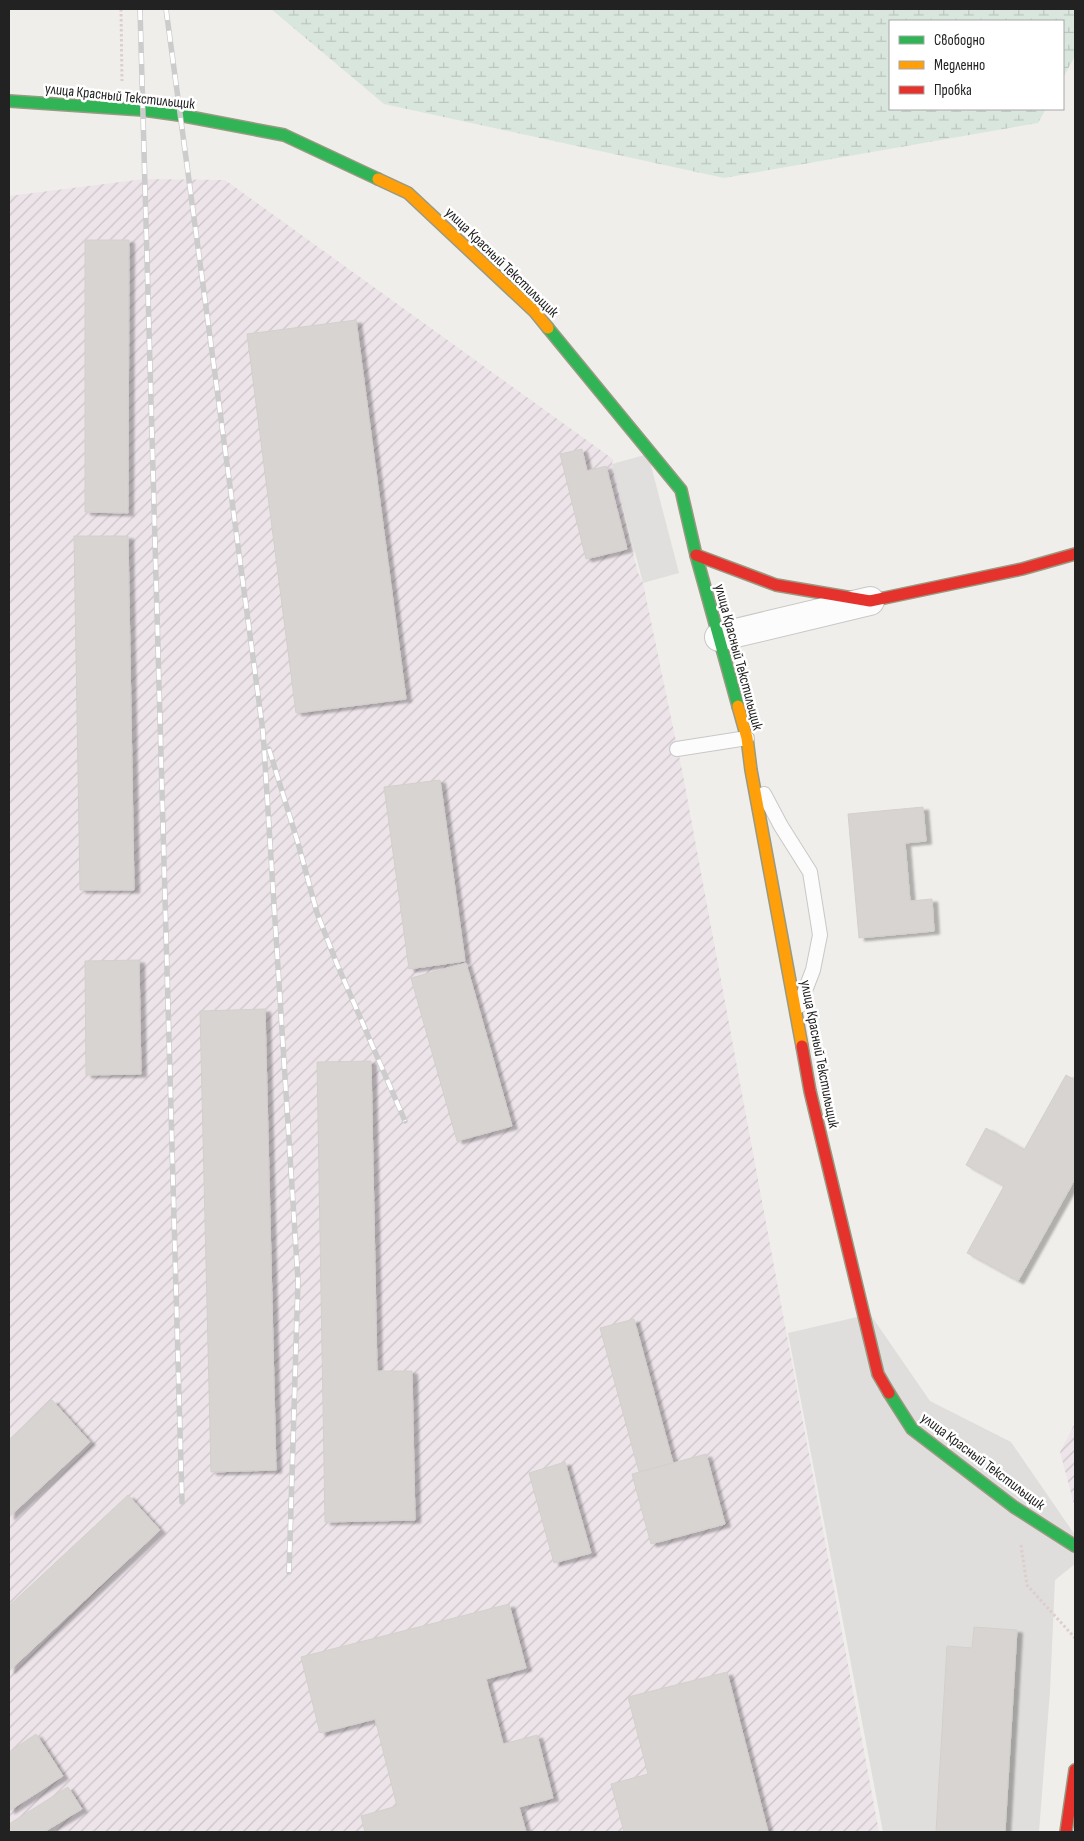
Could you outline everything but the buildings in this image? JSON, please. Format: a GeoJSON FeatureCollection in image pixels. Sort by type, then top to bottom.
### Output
{"type":"FeatureCollection","features":[{"type":"Feature","properties":{"kind":"street","name":"улица Красный Текстильщик"},"geometry":{"type":"LineString","coordinates":[[9,101],[179,115],[284,135],[408,192],[535,312],[681,490],[696,555],[747,738],[751,770],[810,1091],[878,1374],[912,1429],[1014,1507],[1075,1546]]}},
{"type":"Feature","properties":{"kind":"street"},"geometry":{"type":"LineString","coordinates":[[719,637],[870,601],[1022,569],[1075,554]]}},
{"type":"Feature","properties":{"kind":"street"},"geometry":{"type":"LineString","coordinates":[[696,555],[776,585],[870,601]]}},
{"type":"Feature","properties":{"kind":"street"},"geometry":{"type":"LineString","coordinates":[[1066,1832],[1075,1770]]}},
{"type":"Feature","properties":{"kind":"lane"},"geometry":{"type":"LineString","coordinates":[[677,749],[747,738]]}},
{"type":"Feature","properties":{"kind":"lane"},"geometry":{"type":"LineString","coordinates":[[751,770],[781,826],[810,872],[820,935],[813,970],[796,1014]]}},
{"type":"Feature","properties":{"kind":"path"},"geometry":{"type":"LineString","coordinates":[[121,9],[122,109]]}},
{"type":"Feature","properties":{"kind":"path"},"geometry":{"type":"LineString","coordinates":[[1014,1507],[1028,1585],[1075,1638]]}},
{"type":"Feature","properties":{"kind":"shaded area"},"geometry":{"type":"Polygon","coordinates":[[[144,179],[225,180],[613,459],[612,464],[638,573],[643,583],[682,770],[879,1832],[9,1832],[9,196],[144,179]]]}},
{"type":"Feature","properties":{"kind":"shaded area"},"geometry":{"type":"Polygon","coordinates":[[[648,454],[679,573],[643,583],[612,464],[648,454]]]}},
{"type":"Feature","properties":{"kind":"shaded area"},"geometry":{"type":"Polygon","coordinates":[[[870,1314],[930,1401],[1011,1442],[1075,1535],[1075,1564],[1055,1580],[1050,1691],[1039,1832],[883,1832],[788,1333],[870,1314]]]}},
{"type":"Feature","properties":{"kind":"shaded area"},"geometry":{"type":"Polygon","coordinates":[[[1075,1423],[1075,1508],[1060,1452],[1075,1423]]]}},
{"type":"Feature","properties":{"kind":"green space"},"geometry":{"type":"Polygon","coordinates":[[[271,9],[1075,9],[1075,56],[1064,76],[1064,20],[889,20],[889,110],[1045,110],[1038,123],[724,178],[384,104],[271,9]]]}},
{"type":"Feature","properties":{"kind":"railway"},"geometry":{"type":"LineString","coordinates":[[140,9],[182,1502]]}},
{"type":"Feature","properties":{"kind":"railway"},"geometry":{"type":"LineString","coordinates":[[166,9],[263,732],[298,1281],[289,1572]]}},
{"type":"Feature","properties":{"kind":"railway"},"geometry":{"type":"LineString","coordinates":[[269,749],[317,913],[405,1121]]}},
{"type":"Feature","properties":{"kind":"traffic: fast"},"geometry":{"type":"LineString","coordinates":[[9,101],[143,110],[284,135],[378,179]]}},
{"type":"Feature","properties":{"kind":"traffic: fast"},"geometry":{"type":"LineString","coordinates":[[548,328],[681,490],[696,555],[738,706]]}},
{"type":"Feature","properties":{"kind":"traffic: fast"},"geometry":{"type":"LineString","coordinates":[[889,1393],[912,1429],[1014,1507],[1075,1546]]}},
{"type":"Feature","properties":{"kind":"traffic: slow"},"geometry":{"type":"LineString","coordinates":[[378,179],[408,193],[535,312],[548,328]]}},
{"type":"Feature","properties":{"kind":"traffic: slow"},"geometry":{"type":"LineString","coordinates":[[738,706],[747,738],[751,770],[802,1046]]}},
{"type":"Feature","properties":{"kind":"traffic: jam"},"geometry":{"type":"LineString","coordinates":[[696,555],[776,585],[870,601],[1022,569],[1075,554]]}},
{"type":"Feature","properties":{"kind":"traffic: jam"},"geometry":{"type":"LineString","coordinates":[[802,1046],[810,1091],[878,1374],[889,1393]]}},
{"type":"Feature","properties":{"kind":"traffic: jam"},"geometry":{"type":"LineString","coordinates":[[1066,1832],[1075,1770]]}}]}
